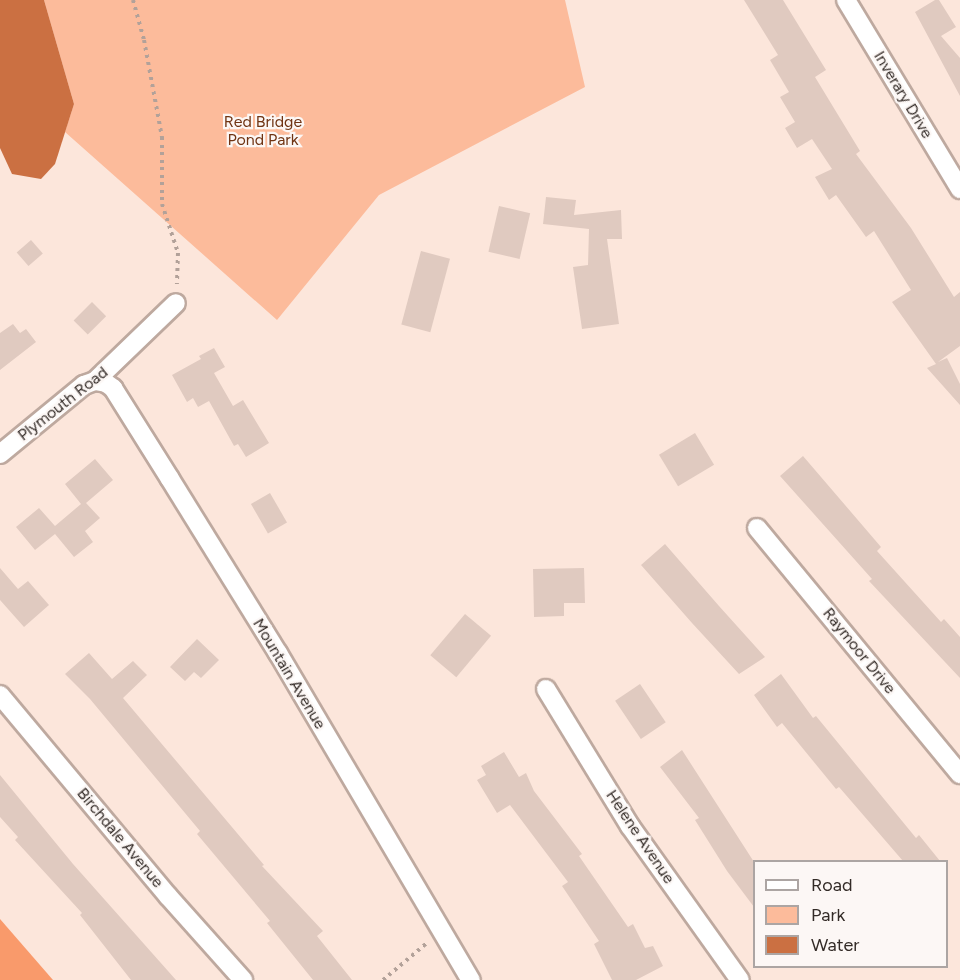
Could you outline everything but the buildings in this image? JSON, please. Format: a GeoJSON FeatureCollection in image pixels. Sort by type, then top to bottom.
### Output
{"type":"FeatureCollection","features":[{"type":"Feature","properties":{"kind":"street","name":"Inverary Drive"},"geometry":{"type":"LineString","coordinates":[[846,0],[960,189]]}},
{"type":"Feature","properties":{"kind":"street","name":"Plymouth Road"},"geometry":{"type":"LineString","coordinates":[[2,447],[84,386],[95,381],[176,303]]}},
{"type":"Feature","properties":{"kind":"street","name":"Mountain Avenue"},"geometry":{"type":"LineString","coordinates":[[95,381],[106,383],[113,388],[170,478],[278,652],[471,980]]}},
{"type":"Feature","properties":{"kind":"street","name":"Raymoor Drive"},"geometry":{"type":"LineString","coordinates":[[757,528],[960,774]]}},
{"type":"Feature","properties":{"kind":"street","name":"Helene Avenue"},"geometry":{"type":"LineString","coordinates":[[546,689],[630,826],[740,980]]}},
{"type":"Feature","properties":{"kind":"street","name":"Birchdale Avenue"},"geometry":{"type":"LineString","coordinates":[[0,695],[168,896],[243,980]]}},
{"type":"Feature","properties":{"kind":"path"},"geometry":{"type":"LineString","coordinates":[[133,0],[144,40],[162,137],[162,204],[178,253],[176,303]]}},
{"type":"Feature","properties":{"kind":"path"},"geometry":{"type":"LineString","coordinates":[[383,980],[441,931]]}},
{"type":"Feature","properties":{"kind":"green space","name":"Red Bridge Pond Park"},"geometry":{"type":"Polygon","coordinates":[[[44,0],[565,0],[585,87],[379,195],[277,320],[65,132],[74,104],[44,0]]]}},
{"type":"Feature","properties":{"kind":"shaded area"},"geometry":{"type":"Polygon","coordinates":[[[0,919],[53,980],[0,980],[0,919]]]}},
{"type":"Feature","properties":{"kind":"water"},"geometry":{"type":"Polygon","coordinates":[[[0,0],[44,0],[74,104],[55,164],[41,179],[12,174],[0,148],[0,0]]]}}]}
